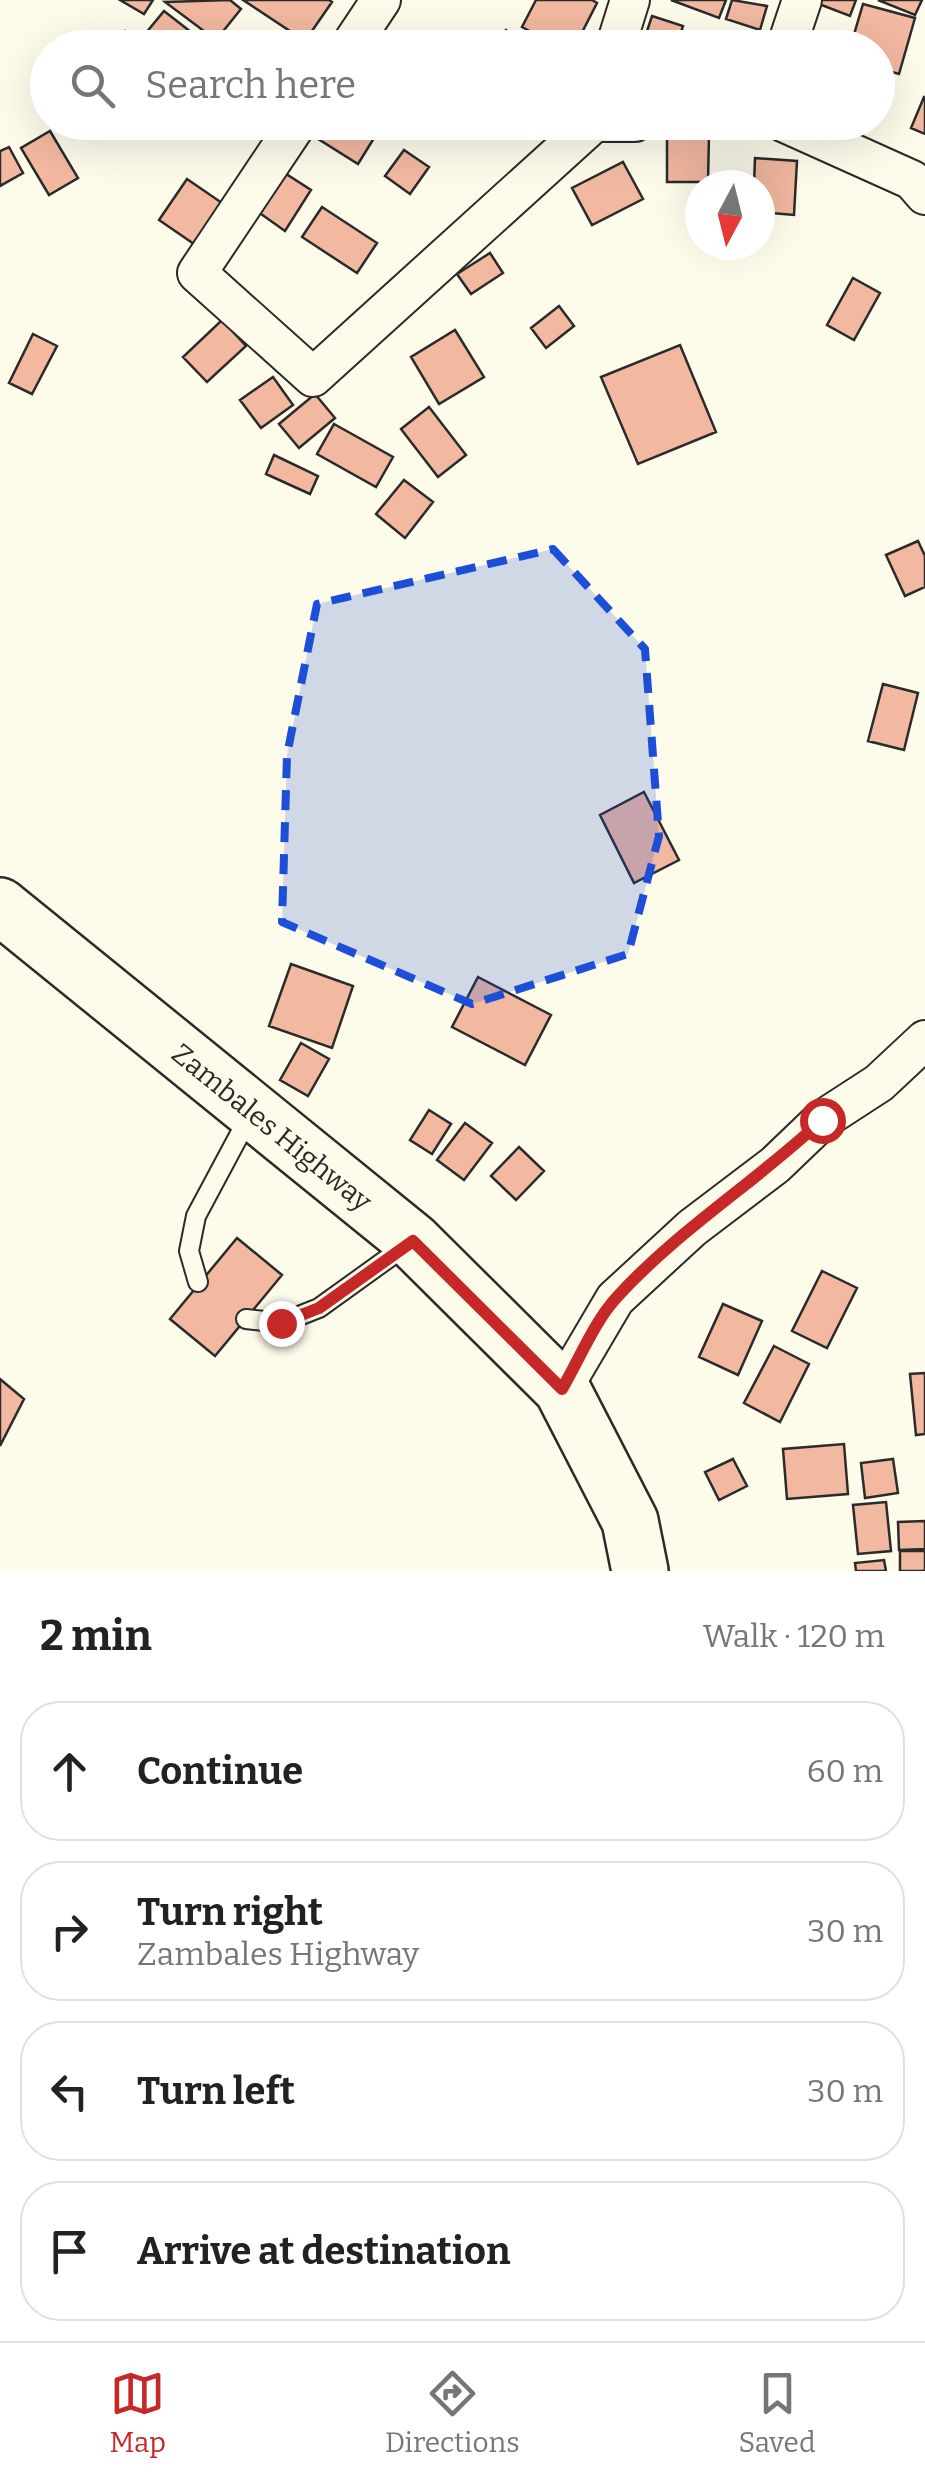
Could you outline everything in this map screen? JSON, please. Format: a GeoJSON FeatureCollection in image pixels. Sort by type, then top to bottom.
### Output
{"type":"FeatureCollection","features":[{"type":"Feature","properties":{"kind":"main road","name":"Zambales Highway"},"geometry":{"type":"LineString","coordinates":[[0,906],[413,1241],[562,1389],[630,1522],[640,1571]]}},
{"type":"Feature","properties":{"kind":"street"},"geometry":{"type":"LineString","coordinates":[[361,30],[380,0]]}},
{"type":"Feature","properties":{"kind":"street"},"geometry":{"type":"LineString","coordinates":[[621,30],[630,0]]}},
{"type":"Feature","properties":{"kind":"street"},"geometry":{"type":"LineString","coordinates":[[792,30],[802,0]]}},
{"type":"Feature","properties":{"kind":"street"},"geometry":{"type":"LineString","coordinates":[[286,140],[197,273],[313,377],[572,140]]}},
{"type":"Feature","properties":{"kind":"street"},"geometry":{"type":"LineString","coordinates":[[823,140],[912,180],[925,195]]}},
{"type":"Feature","properties":{"kind":"street"},"geometry":{"type":"LineString","coordinates":[[562,1389],[615,1299],[692,1228],[774,1165],[822,1120],[878,1082],[925,1040]]}},
{"type":"Feature","properties":{"kind":"lane"},"geometry":{"type":"LineString","coordinates":[[198,1282],[189,1251],[196,1216],[252,1111]]}},
{"type":"Feature","properties":{"kind":"lane"},"geometry":{"type":"LineString","coordinates":[[246,1319],[281,1323],[319,1308],[413,1241]]}},
{"type":"Feature","properties":{"kind":"highlighted area"},"geometry":{"type":"Polygon","coordinates":[[[553,549],[645,649],[659,836],[628,954],[472,1004],[282,922],[287,755],[317,604],[553,549]]]}},
{"type":"Feature","properties":{"kind":"building"},"geometry":{"type":"Polygon","coordinates":[[[120,0],[153,0],[144,14],[120,0]]]}},
{"type":"Feature","properties":{"kind":"building"},"geometry":{"type":"Polygon","coordinates":[[[230,0],[241,9],[224,30],[203,30],[165,2],[230,0]]]}},
{"type":"Feature","properties":{"kind":"building"},"geometry":{"type":"Polygon","coordinates":[[[243,0],[332,2],[313,30],[288,30],[243,0]]]}},
{"type":"Feature","properties":{"kind":"building"},"geometry":{"type":"Polygon","coordinates":[[[536,0],[597,3],[583,30],[522,27],[536,0]]]}},
{"type":"Feature","properties":{"kind":"building"},"geometry":{"type":"Polygon","coordinates":[[[671,0],[726,0],[719,18],[671,0]]]}},
{"type":"Feature","properties":{"kind":"building"},"geometry":{"type":"Polygon","coordinates":[[[732,0],[767,6],[760,30],[726,19],[732,0]]]}},
{"type":"Feature","properties":{"kind":"building"},"geometry":{"type":"Polygon","coordinates":[[[821,0],[856,0],[850,16],[819,4],[821,0]]]}},
{"type":"Feature","properties":{"kind":"building"},"geometry":{"type":"Polygon","coordinates":[[[878,0],[922,0],[915,15],[878,0]]]}},
{"type":"Feature","properties":{"kind":"building"},"geometry":{"type":"Polygon","coordinates":[[[863,4],[915,18],[899,74],[895,73],[895,30],[855,30],[863,4]]]}},
{"type":"Feature","properties":{"kind":"building"},"geometry":{"type":"Polygon","coordinates":[[[164,11],[188,30],[148,30],[164,11]]]}},
{"type":"Feature","properties":{"kind":"building"},"geometry":{"type":"Polygon","coordinates":[[[652,16],[683,26],[682,30],[647,30],[652,16]]]}},
{"type":"Feature","properties":{"kind":"building"},"geometry":{"type":"Polygon","coordinates":[[[925,97],[925,134],[911,128],[925,97]]]}},
{"type":"Feature","properties":{"kind":"building"},"geometry":{"type":"Polygon","coordinates":[[[35,140],[55,140],[78,178],[49,195],[21,148],[35,140]]]}},
{"type":"Feature","properties":{"kind":"building"},"geometry":{"type":"Polygon","coordinates":[[[320,140],[373,140],[358,164],[320,140]]]}},
{"type":"Feature","properties":{"kind":"building"},"geometry":{"type":"Polygon","coordinates":[[[667,140],[709,140],[708,170],[685,170],[685,182],[667,182],[667,140]]]}},
{"type":"Feature","properties":{"kind":"building"},"geometry":{"type":"Polygon","coordinates":[[[9,147],[23,173],[0,186],[0,151],[9,147]]]}},
{"type":"Feature","properties":{"kind":"building"},"geometry":{"type":"Polygon","coordinates":[[[404,150],[429,167],[410,194],[385,176],[404,150]]]}},
{"type":"Feature","properties":{"kind":"building"},"geometry":{"type":"Polygon","coordinates":[[[755,158],[797,161],[794,215],[775,213],[775,170],[755,170],[755,158]]]}},
{"type":"Feature","properties":{"kind":"building"},"geometry":{"type":"Polygon","coordinates":[[[623,162],[643,199],[592,225],[572,188],[623,162]]]}},
{"type":"Feature","properties":{"kind":"building"},"geometry":{"type":"Polygon","coordinates":[[[280,170],[311,190],[285,231],[254,209],[280,170]]]}},
{"type":"Feature","properties":{"kind":"building"},"geometry":{"type":"Polygon","coordinates":[[[187,179],[222,203],[194,244],[159,220],[187,179]]]}},
{"type":"Feature","properties":{"kind":"building"},"geometry":{"type":"Polygon","coordinates":[[[322,207],[377,243],[357,273],[302,237],[322,207]]]}},
{"type":"Feature","properties":{"kind":"building"},"geometry":{"type":"Polygon","coordinates":[[[490,253],[503,273],[471,294],[457,274],[490,253]]]}},
{"type":"Feature","properties":{"kind":"building"},"geometry":{"type":"Polygon","coordinates":[[[853,278],[880,293],[854,340],[827,325],[853,278]]]}},
{"type":"Feature","properties":{"kind":"building"},"geometry":{"type":"Polygon","coordinates":[[[559,306],[574,326],[546,348],[531,328],[559,306]]]}},
{"type":"Feature","properties":{"kind":"building"},"geometry":{"type":"Polygon","coordinates":[[[222,320],[246,346],[207,382],[183,357],[222,320]]]}},
{"type":"Feature","properties":{"kind":"building"},"geometry":{"type":"Polygon","coordinates":[[[455,330],[484,377],[439,404],[411,357],[455,330]]]}},
{"type":"Feature","properties":{"kind":"building"},"geometry":{"type":"Polygon","coordinates":[[[33,334],[57,346],[32,394],[9,383],[33,334]]]}},
{"type":"Feature","properties":{"kind":"building"},"geometry":{"type":"Polygon","coordinates":[[[680,345],[716,432],[638,464],[601,377],[680,345]]]}},
{"type":"Feature","properties":{"kind":"building"},"geometry":{"type":"Polygon","coordinates":[[[273,377],[293,405],[261,428],[240,400],[273,377]]]}},
{"type":"Feature","properties":{"kind":"building"},"geometry":{"type":"Polygon","coordinates":[[[315,394],[335,418],[299,448],[279,424],[315,394]]]}},
{"type":"Feature","properties":{"kind":"building"},"geometry":{"type":"Polygon","coordinates":[[[429,407],[466,455],[438,477],[401,429],[429,407]]]}},
{"type":"Feature","properties":{"kind":"building"},"geometry":{"type":"Polygon","coordinates":[[[334,424],[393,457],[376,487],[317,454],[334,424]]]}},
{"type":"Feature","properties":{"kind":"building"},"geometry":{"type":"Polygon","coordinates":[[[274,455],[318,476],[310,494],[266,474],[274,455]]]}},
{"type":"Feature","properties":{"kind":"building"},"geometry":{"type":"Polygon","coordinates":[[[404,480],[433,502],[405,538],[376,514],[404,480]]]}},
{"type":"Feature","properties":{"kind":"building"},"geometry":{"type":"Polygon","coordinates":[[[918,541],[925,556],[925,587],[905,596],[886,555],[918,541]]]}},
{"type":"Feature","properties":{"kind":"building"},"geometry":{"type":"Polygon","coordinates":[[[883,684],[918,693],[904,750],[868,741],[883,684]]]}},
{"type":"Feature","properties":{"kind":"building"},"geometry":{"type":"Polygon","coordinates":[[[644,792],[679,860],[634,883],[600,815],[644,792]]]}},
{"type":"Feature","properties":{"kind":"building"},"geometry":{"type":"Polygon","coordinates":[[[291,964],[353,986],[332,1048],[269,1026],[291,964]]]}},
{"type":"Feature","properties":{"kind":"building"},"geometry":{"type":"Polygon","coordinates":[[[478,977],[551,1015],[525,1065],[452,1027],[478,977]]]}},
{"type":"Feature","properties":{"kind":"building"},"geometry":{"type":"Polygon","coordinates":[[[301,1043],[329,1059],[308,1096],[280,1080],[301,1043]]]}},
{"type":"Feature","properties":{"kind":"building"},"geometry":{"type":"Polygon","coordinates":[[[429,1110],[451,1124],[432,1154],[410,1140],[429,1110]]]}},
{"type":"Feature","properties":{"kind":"building"},"geometry":{"type":"Polygon","coordinates":[[[465,1123],[492,1143],[464,1180],[437,1160],[465,1123]]]}},
{"type":"Feature","properties":{"kind":"building"},"geometry":{"type":"Polygon","coordinates":[[[519,1147],[544,1171],[516,1200],[491,1176],[519,1147]]]}},
{"type":"Feature","properties":{"kind":"building"},"geometry":{"type":"Polygon","coordinates":[[[237,1238],[282,1275],[215,1356],[170,1319],[237,1238]]]}},
{"type":"Feature","properties":{"kind":"building"},"geometry":{"type":"Polygon","coordinates":[[[822,1271],[857,1288],[827,1348],[792,1331],[822,1271]]]}},
{"type":"Feature","properties":{"kind":"building"},"geometry":{"type":"Polygon","coordinates":[[[723,1304],[762,1321],[738,1375],[699,1357],[723,1304]]]}},
{"type":"Feature","properties":{"kind":"building"},"geometry":{"type":"Polygon","coordinates":[[[774,1346],[809,1364],[780,1422],[744,1403],[774,1346]]]}},
{"type":"Feature","properties":{"kind":"building"},"geometry":{"type":"Polygon","coordinates":[[[925,1373],[925,1434],[916,1435],[910,1374],[925,1373]]]}},
{"type":"Feature","properties":{"kind":"building"},"geometry":{"type":"Polygon","coordinates":[[[0,1379],[24,1399],[0,1446],[0,1379]]]}},
{"type":"Feature","properties":{"kind":"building"},"geometry":{"type":"Polygon","coordinates":[[[844,1444],[848,1494],[787,1499],[783,1449],[844,1444]]]}},
{"type":"Feature","properties":{"kind":"building"},"geometry":{"type":"Polygon","coordinates":[[[733,1459],[747,1486],[719,1500],[705,1472],[733,1459]]]}},
{"type":"Feature","properties":{"kind":"building"},"geometry":{"type":"Polygon","coordinates":[[[893,1459],[898,1493],[865,1498],[861,1463],[893,1459]]]}},
{"type":"Feature","properties":{"kind":"building"},"geometry":{"type":"Polygon","coordinates":[[[886,1502],[891,1551],[858,1554],[853,1505],[886,1502]]]}},
{"type":"Feature","properties":{"kind":"building"},"geometry":{"type":"Polygon","coordinates":[[[925,1521],[925,1549],[899,1550],[898,1522],[925,1521]]]}},
{"type":"Feature","properties":{"kind":"building"},"geometry":{"type":"Polygon","coordinates":[[[900,1551],[925,1551],[925,1571],[900,1571],[900,1551]]]}},
{"type":"Feature","properties":{"kind":"building"},"geometry":{"type":"Polygon","coordinates":[[[884,1560],[886,1571],[856,1571],[855,1563],[884,1560]]]}},
{"type":"Feature","properties":{"kind":"route"},"geometry":{"type":"LineString","coordinates":[[281,1323],[319,1308],[413,1241],[562,1389],[615,1299],[692,1228],[774,1165],[822,1120]]}}]}
